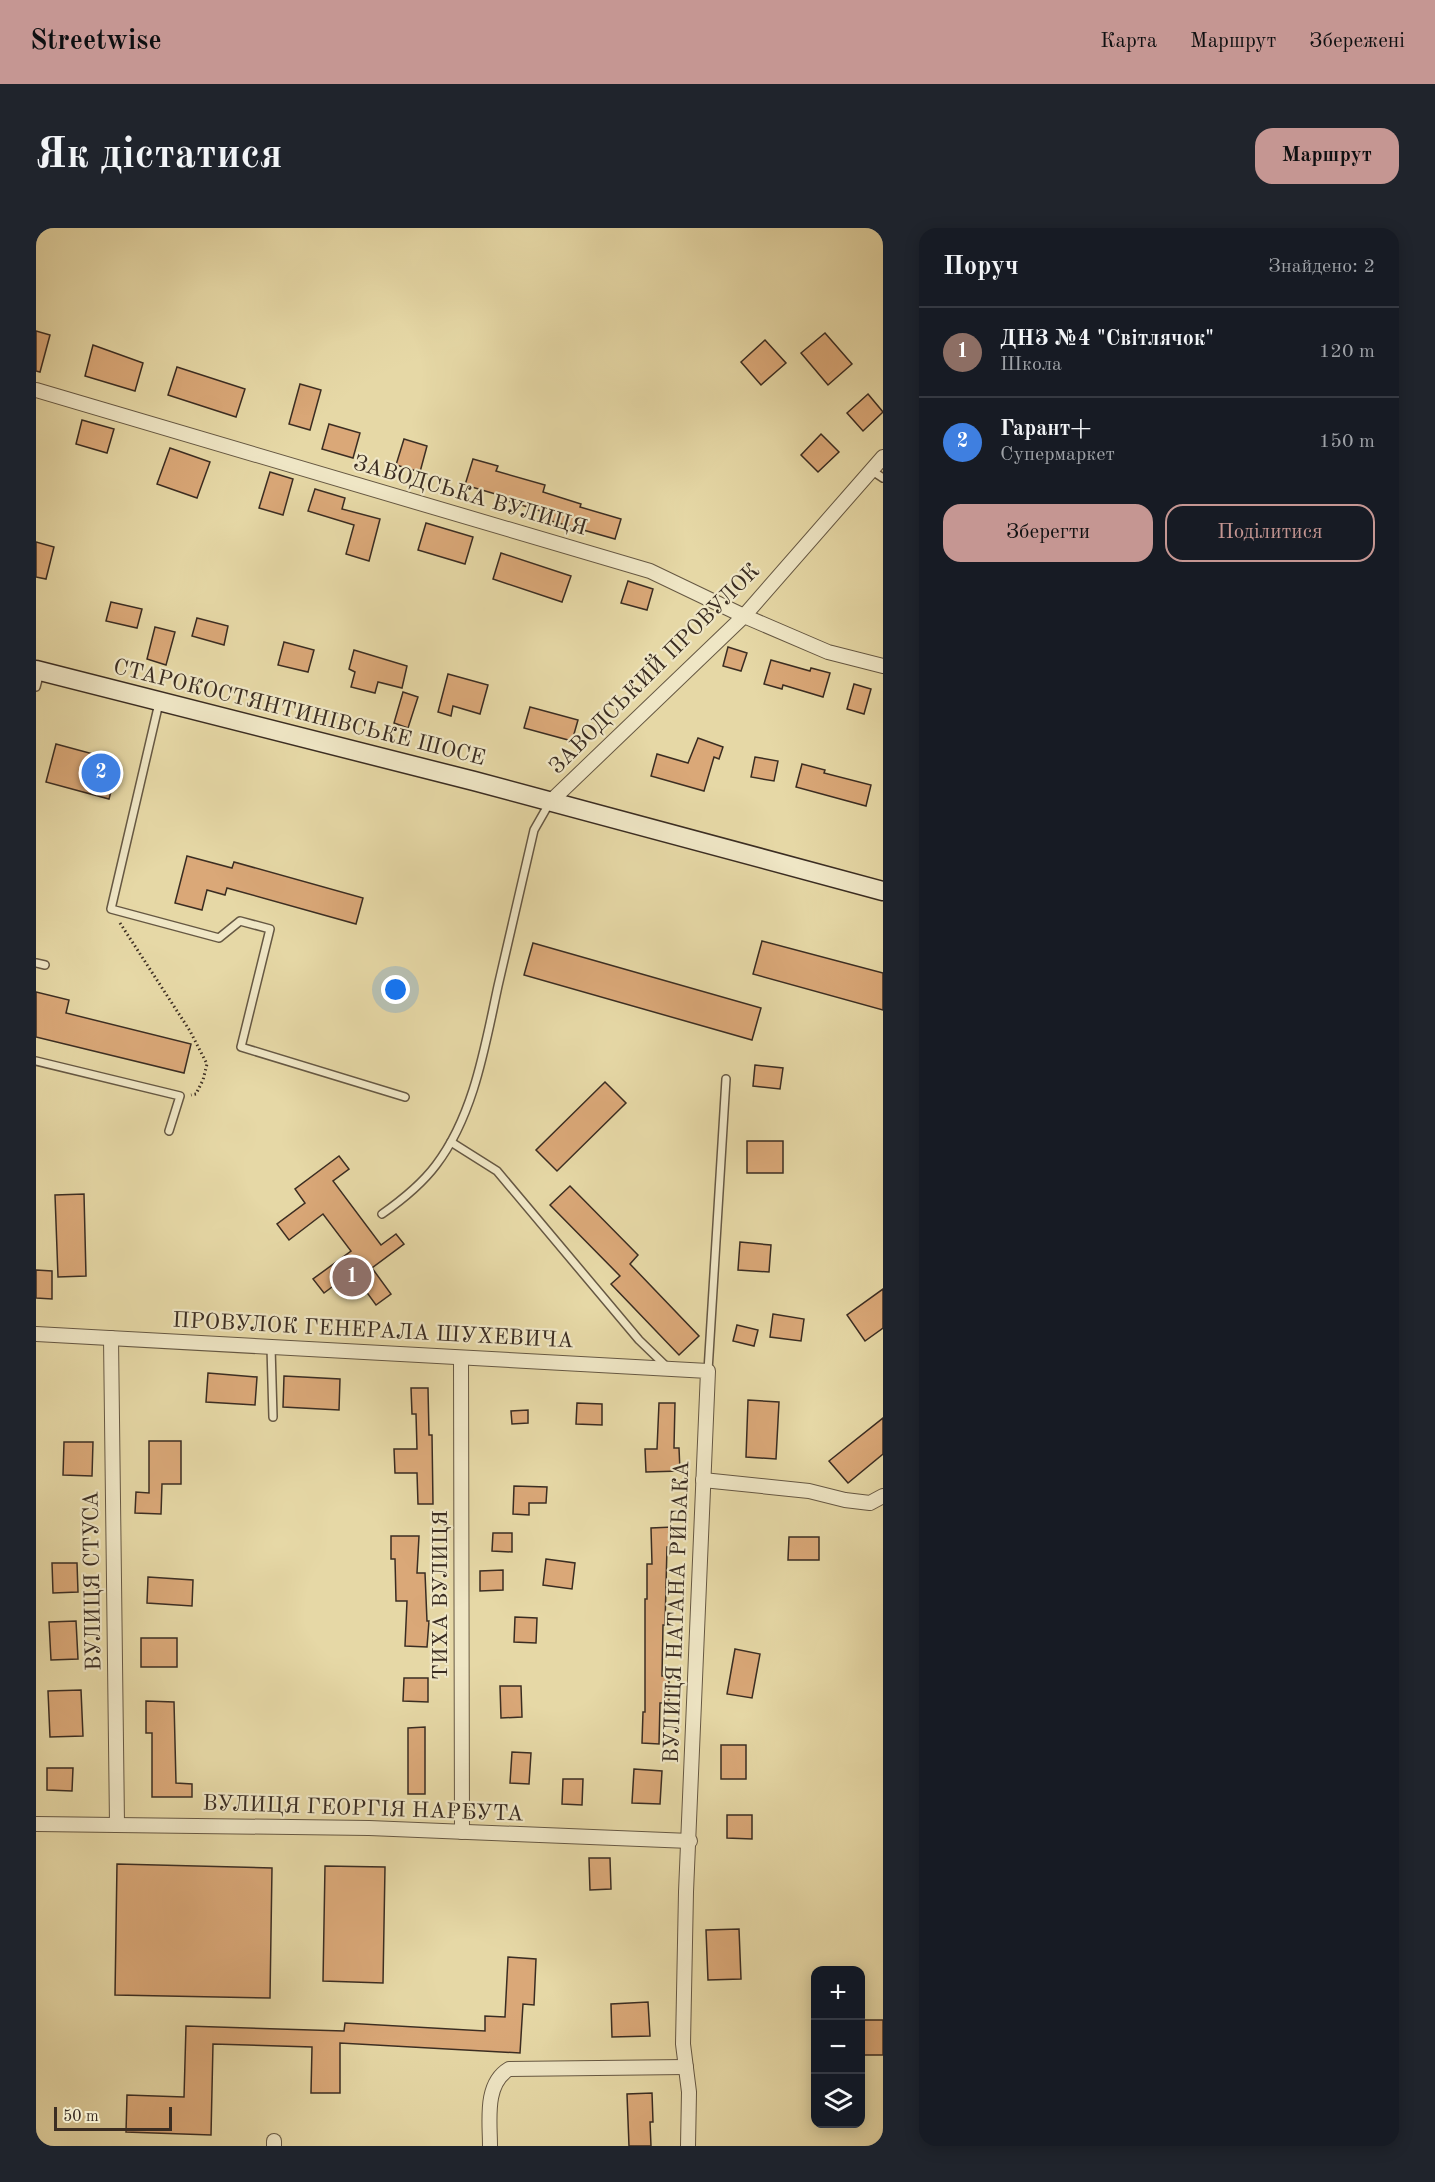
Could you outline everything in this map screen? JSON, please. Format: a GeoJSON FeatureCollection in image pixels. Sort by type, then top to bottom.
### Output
{"type":"FeatureCollection","features":[{"type":"Feature","properties":{"kind":"main road","name":"СТАРОКОСТЯНТИНІВСЬКЕ ШОСЕ"},"geometry":{"type":"LineString","coordinates":[[38,676],[159,703],[550,802],[883,891]]}},
{"type":"Feature","properties":{"kind":"street","name":"ЗАВОДСЬКА ВУЛИЦЯ"},"geometry":{"type":"LineString","coordinates":[[36,390],[651,571],[744,616],[828,652],[883,666]]}},
{"type":"Feature","properties":{"kind":"street","name":"ЗАВОДСЬКИЙ ПРОВУЛОК"},"geometry":{"type":"LineString","coordinates":[[550,802],[744,616],[883,458]]}},
{"type":"Feature","properties":{"kind":"street","name":"ПРОВУЛОК ГЕНЕРАЛА ШУХЕВИЧА"},"geometry":{"type":"LineString","coordinates":[[36,1334],[708,1371]]}},
{"type":"Feature","properties":{"kind":"street","name":"ВУЛИЦЯ СТУСА"},"geometry":{"type":"LineString","coordinates":[[111,1338],[117,1824]]}},
{"type":"Feature","properties":{"kind":"street","name":"ТИХА ВУЛИЦЯ"},"geometry":{"type":"LineString","coordinates":[[461,1358],[462,1832]]}},
{"type":"Feature","properties":{"kind":"street","name":"ВУЛИЦЯ НАТАНА РИБАКА"},"geometry":{"type":"LineString","coordinates":[[688,2146],[689,2092],[683,2044],[686,1892],[690,1841],[708,1371]]}},
{"type":"Feature","properties":{"kind":"street"},"geometry":{"type":"LineString","coordinates":[[703,1480],[809,1491],[845,1500],[870,1503],[883,1496]]}},
{"type":"Feature","properties":{"kind":"street","name":"ВУЛИЦЯ ГЕОРГІЯ НАРБУТА"},"geometry":{"type":"LineString","coordinates":[[36,1824],[369,1828],[690,1841]]}},
{"type":"Feature","properties":{"kind":"street"},"geometry":{"type":"LineString","coordinates":[[490,2146],[493,2090],[501,2074],[509,2069],[686,2067]]}},
{"type":"Feature","properties":{"kind":"lane"},"geometry":{"type":"LineString","coordinates":[[871,470],[883,478]]}},
{"type":"Feature","properties":{"kind":"lane"},"geometry":{"type":"LineString","coordinates":[[159,703],[111,909],[219,938],[240,921],[270,929],[241,1047],[405,1097]]}},
{"type":"Feature","properties":{"kind":"lane"},"geometry":{"type":"LineString","coordinates":[[382,1214],[423,1181],[437,1164],[464,1114],[476,1077],[534,830],[550,802]]}},
{"type":"Feature","properties":{"kind":"lane"},"geometry":{"type":"LineString","coordinates":[[36,963],[45,964]]}},
{"type":"Feature","properties":{"kind":"lane"},"geometry":{"type":"LineString","coordinates":[[36,1061],[180,1096],[169,1131]]}},
{"type":"Feature","properties":{"kind":"lane","name":"ВУЛИЦЯ НАТАНА РИБАКА"},"geometry":{"type":"LineString","coordinates":[[708,1371],[726,1079]]}},
{"type":"Feature","properties":{"kind":"lane"},"geometry":{"type":"LineString","coordinates":[[450,1142],[497,1171],[639,1340],[669,1369]]}},
{"type":"Feature","properties":{"kind":"lane"},"geometry":{"type":"LineString","coordinates":[[271,1347],[273,1417]]}},
{"type":"Feature","properties":{"kind":"path"},"geometry":{"type":"LineString","coordinates":[[111,909],[190,1031],[207,1064],[196,1094],[180,1096]]}},
{"type":"Feature","properties":{"kind":"building"},"geometry":{"type":"Polygon","coordinates":[[[36,331],[50,335],[40,372],[36,371],[36,331]]]}},
{"type":"Feature","properties":{"kind":"building"},"geometry":{"type":"Polygon","coordinates":[[[825,333],[852,364],[828,385],[801,353],[825,333]]]}},
{"type":"Feature","properties":{"kind":"building"},"geometry":{"type":"Polygon","coordinates":[[[765,340],[786,363],[761,385],[741,362],[765,340]]]}},
{"type":"Feature","properties":{"kind":"building"},"geometry":{"type":"Polygon","coordinates":[[[93,345],[143,363],[135,391],[85,376],[93,345]]]}},
{"type":"Feature","properties":{"kind":"building"},"geometry":{"type":"Polygon","coordinates":[[[177,367],[245,389],[236,417],[168,395],[177,367]]]}},
{"type":"Feature","properties":{"kind":"building"},"geometry":{"type":"Polygon","coordinates":[[[300,384],[321,390],[310,430],[289,424],[300,384]]]}},
{"type":"Feature","properties":{"kind":"building"},"geometry":{"type":"Polygon","coordinates":[[[868,394],[883,412],[863,431],[847,413],[868,394]]]}},
{"type":"Feature","properties":{"kind":"building"},"geometry":{"type":"Polygon","coordinates":[[[82,420],[114,429],[107,453],[76,444],[82,420]]]}},
{"type":"Feature","properties":{"kind":"building"},"geometry":{"type":"Polygon","coordinates":[[[329,424],[360,433],[353,458],[322,449],[329,424]]]}},
{"type":"Feature","properties":{"kind":"building"},"geometry":{"type":"Polygon","coordinates":[[[821,434],[839,452],[818,472],[801,455],[821,434]]]}},
{"type":"Feature","properties":{"kind":"building"},"geometry":{"type":"Polygon","coordinates":[[[404,439],[427,446],[420,472],[396,465],[404,439]]]}},
{"type":"Feature","properties":{"kind":"building"},"geometry":{"type":"Polygon","coordinates":[[[170,448],[210,462],[197,498],[157,484],[170,448]]]}},
{"type":"Feature","properties":{"kind":"building"},"geometry":{"type":"Polygon","coordinates":[[[473,459],[498,466],[496,471],[545,485],[543,492],[581,504],[580,507],[621,519],[615,539],[548,520],[550,514],[508,501],[509,498],[465,485],[473,459]]]}},
{"type":"Feature","properties":{"kind":"building"},"geometry":{"type":"Polygon","coordinates":[[[270,472],[293,479],[283,515],[259,508],[270,472]]]}},
{"type":"Feature","properties":{"kind":"building"},"geometry":{"type":"Polygon","coordinates":[[[315,489],[345,498],[342,509],[380,519],[369,561],[346,554],[354,525],[308,511],[315,489]]]}},
{"type":"Feature","properties":{"kind":"building"},"geometry":{"type":"Polygon","coordinates":[[[426,523],[473,537],[465,564],[418,550],[426,523]]]}},
{"type":"Feature","properties":{"kind":"building"},"geometry":{"type":"Polygon","coordinates":[[[36,542],[54,547],[46,579],[36,577],[36,542]]]}},
{"type":"Feature","properties":{"kind":"building"},"geometry":{"type":"Polygon","coordinates":[[[501,553],[571,576],[562,602],[493,579],[501,553]]]}},
{"type":"Feature","properties":{"kind":"building"},"geometry":{"type":"Polygon","coordinates":[[[628,581],[653,589],[647,610],[621,603],[628,581]]]}},
{"type":"Feature","properties":{"kind":"building"},"geometry":{"type":"Polygon","coordinates":[[[111,602],[142,609],[137,628],[106,621],[111,602]]]}},
{"type":"Feature","properties":{"kind":"building"},"geometry":{"type":"Polygon","coordinates":[[[197,618],[228,626],[224,645],[192,636],[197,618]]]}},
{"type":"Feature","properties":{"kind":"building"},"geometry":{"type":"Polygon","coordinates":[[[155,627],[175,632],[166,665],[147,659],[155,627]]]}},
{"type":"Feature","properties":{"kind":"building"},"geometry":{"type":"Polygon","coordinates":[[[284,642],[314,650],[308,672],[278,665],[284,642]]]}},
{"type":"Feature","properties":{"kind":"building"},"geometry":{"type":"Polygon","coordinates":[[[728,647],[747,653],[741,671],[723,666],[728,647]]]}},
{"type":"Feature","properties":{"kind":"building"},"geometry":{"type":"Polygon","coordinates":[[[354,650],[407,666],[402,688],[378,682],[375,693],[351,687],[355,672],[349,669],[354,650]]]}},
{"type":"Feature","properties":{"kind":"building"},"geometry":{"type":"Polygon","coordinates":[[[771,660],[810,671],[811,668],[830,673],[823,697],[783,685],[782,689],[764,684],[771,660]]]}},
{"type":"Feature","properties":{"kind":"building"},"geometry":{"type":"Polygon","coordinates":[[[448,674],[488,685],[480,714],[453,706],[451,716],[438,712],[448,674]]]}},
{"type":"Feature","properties":{"kind":"building"},"geometry":{"type":"Polygon","coordinates":[[[854,684],[871,689],[864,714],[847,709],[854,684]]]}},
{"type":"Feature","properties":{"kind":"building"},"geometry":{"type":"Polygon","coordinates":[[[403,692],[418,697],[408,728],[394,723],[403,692]]]}},
{"type":"Feature","properties":{"kind":"building"},"geometry":{"type":"Polygon","coordinates":[[[530,707],[578,720],[572,741],[524,728],[530,707]]]}},
{"type":"Feature","properties":{"kind":"building"},"geometry":{"type":"Polygon","coordinates":[[[698,738],[723,747],[719,759],[714,757],[704,791],[651,776],[657,754],[688,763],[698,738]]]}},
{"type":"Feature","properties":{"kind":"building"},"geometry":{"type":"Polygon","coordinates":[[[56,744],[119,761],[109,799],[46,782],[56,744]]]}},
{"type":"Feature","properties":{"kind":"building"},"geometry":{"type":"Polygon","coordinates":[[[755,757],[778,761],[774,781],[751,777],[755,757]]]}},
{"type":"Feature","properties":{"kind":"building"},"geometry":{"type":"Polygon","coordinates":[[[802,764],[825,770],[824,773],[871,785],[866,806],[796,787],[802,764]]]}},
{"type":"Feature","properties":{"kind":"building"},"geometry":{"type":"Polygon","coordinates":[[[187,856],[232,868],[234,862],[363,898],[356,924],[227,888],[225,895],[207,890],[202,910],[175,903],[187,856]]]}},
{"type":"Feature","properties":{"kind":"building"},"geometry":{"type":"Polygon","coordinates":[[[762,941],[883,973],[883,1010],[753,974],[762,941]]]}},
{"type":"Feature","properties":{"kind":"building"},"geometry":{"type":"Polygon","coordinates":[[[533,943],[761,1008],[752,1040],[524,975],[533,943]]]}},
{"type":"Feature","properties":{"kind":"building"},"geometry":{"type":"Polygon","coordinates":[[[36,992],[69,1000],[66,1013],[191,1044],[184,1073],[36,1037],[36,992]]]}},
{"type":"Feature","properties":{"kind":"building"},"geometry":{"type":"Polygon","coordinates":[[[755,1065],[783,1068],[780,1089],[753,1086],[755,1065]]]}},
{"type":"Feature","properties":{"kind":"building"},"geometry":{"type":"Polygon","coordinates":[[[605,1082],[626,1103],[557,1171],[536,1150],[605,1082]]]}},
{"type":"Feature","properties":{"kind":"building"},"geometry":{"type":"Polygon","coordinates":[[[747,1141],[783,1141],[783,1173],[747,1173],[747,1141]]]}},
{"type":"Feature","properties":{"kind":"building"},"geometry":{"type":"Polygon","coordinates":[[[339,1156],[349,1169],[333,1181],[381,1245],[396,1234],[404,1244],[372,1268],[391,1294],[376,1305],[352,1272],[324,1293],[313,1279],[351,1251],[323,1214],[289,1240],[277,1224],[305,1203],[295,1189],[339,1156]]]}},
{"type":"Feature","properties":{"kind":"building"},"geometry":{"type":"Polygon","coordinates":[[[570,1186],[638,1255],[630,1264],[699,1336],[679,1355],[611,1284],[620,1276],[550,1205],[570,1186]]]}},
{"type":"Feature","properties":{"kind":"building"},"geometry":{"type":"Polygon","coordinates":[[[84,1194],[86,1276],[58,1277],[55,1195],[84,1194]]]}},
{"type":"Feature","properties":{"kind":"building"},"geometry":{"type":"Polygon","coordinates":[[[740,1242],[771,1245],[769,1272],[738,1270],[740,1242]]]}},
{"type":"Feature","properties":{"kind":"building"},"geometry":{"type":"Polygon","coordinates":[[[36,1270],[52,1271],[52,1299],[36,1298],[36,1270]]]}},
{"type":"Feature","properties":{"kind":"building"},"geometry":{"type":"Polygon","coordinates":[[[883,1289],[883,1328],[865,1341],[847,1315],[883,1289]]]}},
{"type":"Feature","properties":{"kind":"building"},"geometry":{"type":"Polygon","coordinates":[[[773,1314],[804,1319],[801,1341],[770,1337],[773,1314]]]}},
{"type":"Feature","properties":{"kind":"building"},"geometry":{"type":"Polygon","coordinates":[[[737,1325],[758,1330],[754,1346],[733,1341],[737,1325]]]}},
{"type":"Feature","properties":{"kind":"building"},"geometry":{"type":"Polygon","coordinates":[[[208,1373],[257,1377],[255,1405],[206,1402],[208,1373]]]}},
{"type":"Feature","properties":{"kind":"building"},"geometry":{"type":"Polygon","coordinates":[[[284,1376],[340,1379],[339,1410],[283,1407],[284,1376]]]}},
{"type":"Feature","properties":{"kind":"building"},"geometry":{"type":"Polygon","coordinates":[[[411,1388],[428,1388],[429,1435],[432,1435],[433,1504],[418,1504],[417,1473],[395,1473],[394,1449],[417,1449],[416,1414],[412,1414],[411,1388]]]}},
{"type":"Feature","properties":{"kind":"building"},"geometry":{"type":"Polygon","coordinates":[[[748,1400],[779,1402],[776,1459],[746,1457],[748,1400]]]}},
{"type":"Feature","properties":{"kind":"building"},"geometry":{"type":"Polygon","coordinates":[[[577,1403],[602,1404],[602,1425],[576,1424],[577,1403]]]}},
{"type":"Feature","properties":{"kind":"building"},"geometry":{"type":"Polygon","coordinates":[[[659,1403],[675,1403],[674,1448],[679,1448],[680,1471],[646,1472],[645,1449],[657,1449],[659,1403]]]}},
{"type":"Feature","properties":{"kind":"building"},"geometry":{"type":"Polygon","coordinates":[[[528,1410],[528,1423],[512,1424],[511,1411],[528,1410]]]}},
{"type":"Feature","properties":{"kind":"building"},"geometry":{"type":"Polygon","coordinates":[[[883,1418],[883,1454],[848,1483],[829,1461],[883,1418]]]}},
{"type":"Feature","properties":{"kind":"building"},"geometry":{"type":"Polygon","coordinates":[[[149,1441],[181,1441],[181,1484],[162,1484],[161,1514],[135,1513],[136,1492],[149,1493],[149,1441]]]}},
{"type":"Feature","properties":{"kind":"building"},"geometry":{"type":"Polygon","coordinates":[[[64,1442],[93,1442],[92,1476],[63,1475],[64,1442]]]}},
{"type":"Feature","properties":{"kind":"building"},"geometry":{"type":"Polygon","coordinates":[[[514,1486],[547,1487],[546,1503],[529,1503],[529,1515],[513,1514],[514,1486]]]}},
{"type":"Feature","properties":{"kind":"building"},"geometry":{"type":"Polygon","coordinates":[[[673,1527],[674,1547],[667,1547],[665,1625],[663,1625],[662,1676],[669,1676],[669,1703],[660,1703],[659,1744],[642,1743],[643,1712],[645,1712],[645,1599],[647,1599],[647,1564],[652,1564],[651,1528],[673,1527]]]}},
{"type":"Feature","properties":{"kind":"building"},"geometry":{"type":"Polygon","coordinates":[[[493,1533],[512,1533],[512,1552],[492,1551],[493,1533]]]}},
{"type":"Feature","properties":{"kind":"building"},"geometry":{"type":"Polygon","coordinates":[[[391,1536],[419,1536],[417,1573],[425,1573],[427,1621],[429,1621],[427,1647],[405,1646],[407,1601],[396,1601],[395,1559],[391,1559],[391,1536]]]}},
{"type":"Feature","properties":{"kind":"building"},"geometry":{"type":"Polygon","coordinates":[[[789,1537],[819,1537],[819,1560],[788,1560],[789,1537]]]}},
{"type":"Feature","properties":{"kind":"building"},"geometry":{"type":"Polygon","coordinates":[[[546,1559],[575,1563],[572,1589],[543,1585],[546,1559]]]}},
{"type":"Feature","properties":{"kind":"building"},"geometry":{"type":"Polygon","coordinates":[[[52,1563],[77,1563],[78,1592],[53,1593],[52,1563]]]}},
{"type":"Feature","properties":{"kind":"building"},"geometry":{"type":"Polygon","coordinates":[[[503,1570],[503,1590],[480,1591],[480,1571],[503,1570]]]}},
{"type":"Feature","properties":{"kind":"building"},"geometry":{"type":"Polygon","coordinates":[[[148,1577],[193,1580],[192,1606],[147,1603],[148,1577]]]}},
{"type":"Feature","properties":{"kind":"building"},"geometry":{"type":"Polygon","coordinates":[[[515,1617],[537,1618],[536,1643],[514,1642],[515,1617]]]}},
{"type":"Feature","properties":{"kind":"building"},"geometry":{"type":"Polygon","coordinates":[[[76,1621],[78,1659],[51,1660],[49,1622],[76,1621]]]}},
{"type":"Feature","properties":{"kind":"building"},"geometry":{"type":"Polygon","coordinates":[[[141,1638],[177,1638],[177,1667],[141,1667],[141,1638]]]}},
{"type":"Feature","properties":{"kind":"building"},"geometry":{"type":"Polygon","coordinates":[[[735,1649],[760,1654],[752,1698],[727,1694],[735,1649]]]}},
{"type":"Feature","properties":{"kind":"building"},"geometry":{"type":"Polygon","coordinates":[[[404,1678],[428,1678],[428,1702],[403,1701],[404,1678]]]}},
{"type":"Feature","properties":{"kind":"building"},"geometry":{"type":"Polygon","coordinates":[[[500,1686],[521,1686],[522,1717],[501,1718],[500,1686]]]}},
{"type":"Feature","properties":{"kind":"building"},"geometry":{"type":"Polygon","coordinates":[[[81,1690],[83,1736],[50,1737],[48,1691],[81,1690]]]}},
{"type":"Feature","properties":{"kind":"building"},"geometry":{"type":"Polygon","coordinates":[[[146,1701],[174,1702],[176,1783],[192,1784],[192,1797],[152,1797],[152,1733],[146,1733],[146,1701]]]}},
{"type":"Feature","properties":{"kind":"building"},"geometry":{"type":"Polygon","coordinates":[[[425,1727],[425,1794],[408,1794],[408,1728],[425,1727]]]}},
{"type":"Feature","properties":{"kind":"building"},"geometry":{"type":"Polygon","coordinates":[[[721,1745],[746,1745],[746,1779],[721,1779],[721,1745]]]}},
{"type":"Feature","properties":{"kind":"building"},"geometry":{"type":"Polygon","coordinates":[[[512,1752],[531,1753],[529,1784],[510,1783],[512,1752]]]}},
{"type":"Feature","properties":{"kind":"building"},"geometry":{"type":"Polygon","coordinates":[[[47,1768],[73,1768],[72,1791],[47,1790],[47,1768]]]}},
{"type":"Feature","properties":{"kind":"building"},"geometry":{"type":"Polygon","coordinates":[[[634,1769],[662,1771],[660,1804],[632,1803],[634,1769]]]}},
{"type":"Feature","properties":{"kind":"building"},"geometry":{"type":"Polygon","coordinates":[[[563,1779],[583,1779],[582,1805],[562,1804],[563,1779]]]}},
{"type":"Feature","properties":{"kind":"building"},"geometry":{"type":"Polygon","coordinates":[[[727,1815],[752,1815],[752,1839],[727,1838],[727,1815]]]}},
{"type":"Feature","properties":{"kind":"building"},"geometry":{"type":"Polygon","coordinates":[[[589,1858],[610,1858],[611,1889],[590,1890],[589,1858]]]}},
{"type":"Feature","properties":{"kind":"building"},"geometry":{"type":"Polygon","coordinates":[[[117,1864],[272,1868],[270,1998],[115,1995],[117,1864]]]}},
{"type":"Feature","properties":{"kind":"building"},"geometry":{"type":"Polygon","coordinates":[[[325,1866],[385,1867],[383,1983],[323,1981],[325,1866]]]}},
{"type":"Feature","properties":{"kind":"building"},"geometry":{"type":"Polygon","coordinates":[[[739,1929],[741,1979],[708,1980],[706,1930],[739,1929]]]}},
{"type":"Feature","properties":{"kind":"building"},"geometry":{"type":"Polygon","coordinates":[[[508,1957],[536,1959],[534,2005],[523,2004],[520,2053],[340,2043],[340,2093],[311,2093],[312,2047],[213,2044],[211,2135],[126,2132],[127,2095],[184,2097],[186,2026],[344,2031],[345,2023],[485,2031],[485,2016],[505,2017],[508,1957]]]}},
{"type":"Feature","properties":{"kind":"building"},"geometry":{"type":"Polygon","coordinates":[[[648,2002],[650,2036],[612,2037],[611,2004],[648,2002]]]}},
{"type":"Feature","properties":{"kind":"building"},"geometry":{"type":"Polygon","coordinates":[[[865,2020],[883,2020],[883,2055],[865,2055],[865,2020]]]}},
{"type":"Feature","properties":{"kind":"building"},"geometry":{"type":"Polygon","coordinates":[[[652,2093],[651,2146],[629,2146],[627,2094],[652,2093]]]}},
{"type":"Feature","properties":{"kind":"place","name":"Гарант+"},"geometry":{"type":"Point","coordinates":[101,773]}},
{"type":"Feature","properties":{"kind":"place","name":"ДНЗ №4 \"Світлячок\""},"geometry":{"type":"Point","coordinates":[352,1277]}}]}
